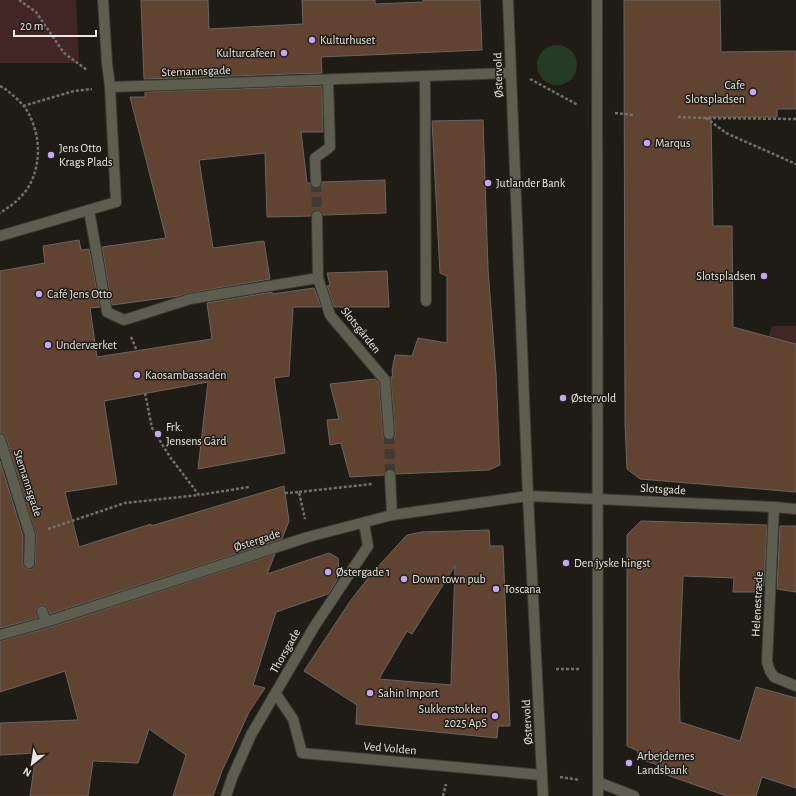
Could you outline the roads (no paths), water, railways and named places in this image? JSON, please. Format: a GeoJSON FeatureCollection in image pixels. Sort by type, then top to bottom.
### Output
{"type":"FeatureCollection","features":[{"type":"Feature","properties":{"kind":"street"},"geometry":{"type":"LineString","coordinates":[[0,236],[116,202],[110,87],[103,0]]}},
{"type":"Feature","properties":{"kind":"street","name":"Østervold"},"geometry":{"type":"LineString","coordinates":[[508,0],[528,496],[543,796]]}},
{"type":"Feature","properties":{"kind":"street"},"geometry":{"type":"LineString","coordinates":[[597,0],[598,796]]}},
{"type":"Feature","properties":{"kind":"street","name":"Stemannsgade"},"geometry":{"type":"LineString","coordinates":[[110,87],[511,73]]}},
{"type":"Feature","properties":{"kind":"street"},"geometry":{"type":"LineString","coordinates":[[425,77],[426,301]]}},
{"type":"Feature","properties":{"kind":"street"},"geometry":{"type":"LineString","coordinates":[[316,182],[315,158],[330,147],[328,80]]}},
{"type":"Feature","properties":{"kind":"street"},"geometry":{"type":"LineString","coordinates":[[89,210],[107,312],[124,320],[190,299],[318,278]]}},
{"type":"Feature","properties":{"kind":"street","name":"Slotsgården"},"geometry":{"type":"LineString","coordinates":[[317,216],[318,278],[330,314],[385,380],[389,434]]}},
{"type":"Feature","properties":{"kind":"street","name":"Stemannsgade"},"geometry":{"type":"LineString","coordinates":[[0,439],[30,535],[29,563]]}},
{"type":"Feature","properties":{"kind":"street"},"geometry":{"type":"LineString","coordinates":[[390,478],[392,515]]}},
{"type":"Feature","properties":{"kind":"street","name":"Slotsgade"},"geometry":{"type":"LineString","coordinates":[[528,496],[796,509]]}},
{"type":"Feature","properties":{"kind":"street","name":"Østergade"},"geometry":{"type":"LineString","coordinates":[[0,635],[46,622],[308,537],[392,515],[528,496]]}},
{"type":"Feature","properties":{"kind":"street","name":"Helenestræde"},"geometry":{"type":"LineString","coordinates":[[774,507],[767,662],[774,677],[796,686]]}},
{"type":"Feature","properties":{"kind":"street","name":"Thorsgade"},"geometry":{"type":"LineString","coordinates":[[226,796],[232,778],[251,735],[314,626],[368,546],[364,523]]}},
{"type":"Feature","properties":{"kind":"street"},"geometry":{"type":"LineString","coordinates":[[42,611],[46,622]]}},
{"type":"Feature","properties":{"kind":"street","name":"Ved Volden"},"geometry":{"type":"LineString","coordinates":[[276,694],[293,719],[302,753],[542,775]]}},
{"type":"Feature","properties":{"kind":"street"},"geometry":{"type":"LineString","coordinates":[[598,782],[634,796]]}},
{"type":"Feature","properties":{"kind":"tunnel"},"geometry":{"type":"LineString","coordinates":[[316,182],[317,216]]}},
{"type":"Feature","properties":{"kind":"tunnel"},"geometry":{"type":"LineString","coordinates":[[389,434],[390,475]]}},
{"type":"Feature","properties":{"kind":"place","name":"Kulturhuset"},"geometry":{"type":"Point","coordinates":[312,40]}},
{"type":"Feature","properties":{"kind":"place","name":"Kulturcafeen"},"geometry":{"type":"Point","coordinates":[284,53]}},
{"type":"Feature","properties":{"kind":"place","name":"Cafe Slotspladsen"},"geometry":{"type":"Point","coordinates":[753,92]}},
{"type":"Feature","properties":{"kind":"place","name":"Marqus"},"geometry":{"type":"Point","coordinates":[647,143]}},
{"type":"Feature","properties":{"kind":"place","name":"Jens Otto Krags Plads"},"geometry":{"type":"Point","coordinates":[51,155]}},
{"type":"Feature","properties":{"kind":"place","name":"Jutlander Bank"},"geometry":{"type":"Point","coordinates":[488,183]}},
{"type":"Feature","properties":{"kind":"place","name":"Slotspladsen"},"geometry":{"type":"Point","coordinates":[764,276]}},
{"type":"Feature","properties":{"kind":"place","name":"Café Jens Otto"},"geometry":{"type":"Point","coordinates":[39,294]}},
{"type":"Feature","properties":{"kind":"place","name":"Underværket"},"geometry":{"type":"Point","coordinates":[48,345]}},
{"type":"Feature","properties":{"kind":"place","name":"Kaosambassaden"},"geometry":{"type":"Point","coordinates":[137,375]}},
{"type":"Feature","properties":{"kind":"place","name":"Østervold"},"geometry":{"type":"Point","coordinates":[563,398]}},
{"type":"Feature","properties":{"kind":"place","name":"Frk. Jensens Gård"},"geometry":{"type":"Point","coordinates":[158,434]}},
{"type":"Feature","properties":{"kind":"place","name":"Den jyske hingst"},"geometry":{"type":"Point","coordinates":[566,563]}},
{"type":"Feature","properties":{"kind":"place","name":"Østergade 1"},"geometry":{"type":"Point","coordinates":[328,572]}},
{"type":"Feature","properties":{"kind":"place","name":"Down town pub"},"geometry":{"type":"Point","coordinates":[404,579]}},
{"type":"Feature","properties":{"kind":"place","name":"Toscana"},"geometry":{"type":"Point","coordinates":[496,589]}},
{"type":"Feature","properties":{"kind":"place","name":"Sahin Import"},"geometry":{"type":"Point","coordinates":[370,693]}},
{"type":"Feature","properties":{"kind":"place","name":"Sukkerstokken 2025 ApS"},"geometry":{"type":"Point","coordinates":[495,716]}},
{"type":"Feature","properties":{"kind":"place","name":"Arbejdernes Landsbank"},"geometry":{"type":"Point","coordinates":[629,763]}}]}
